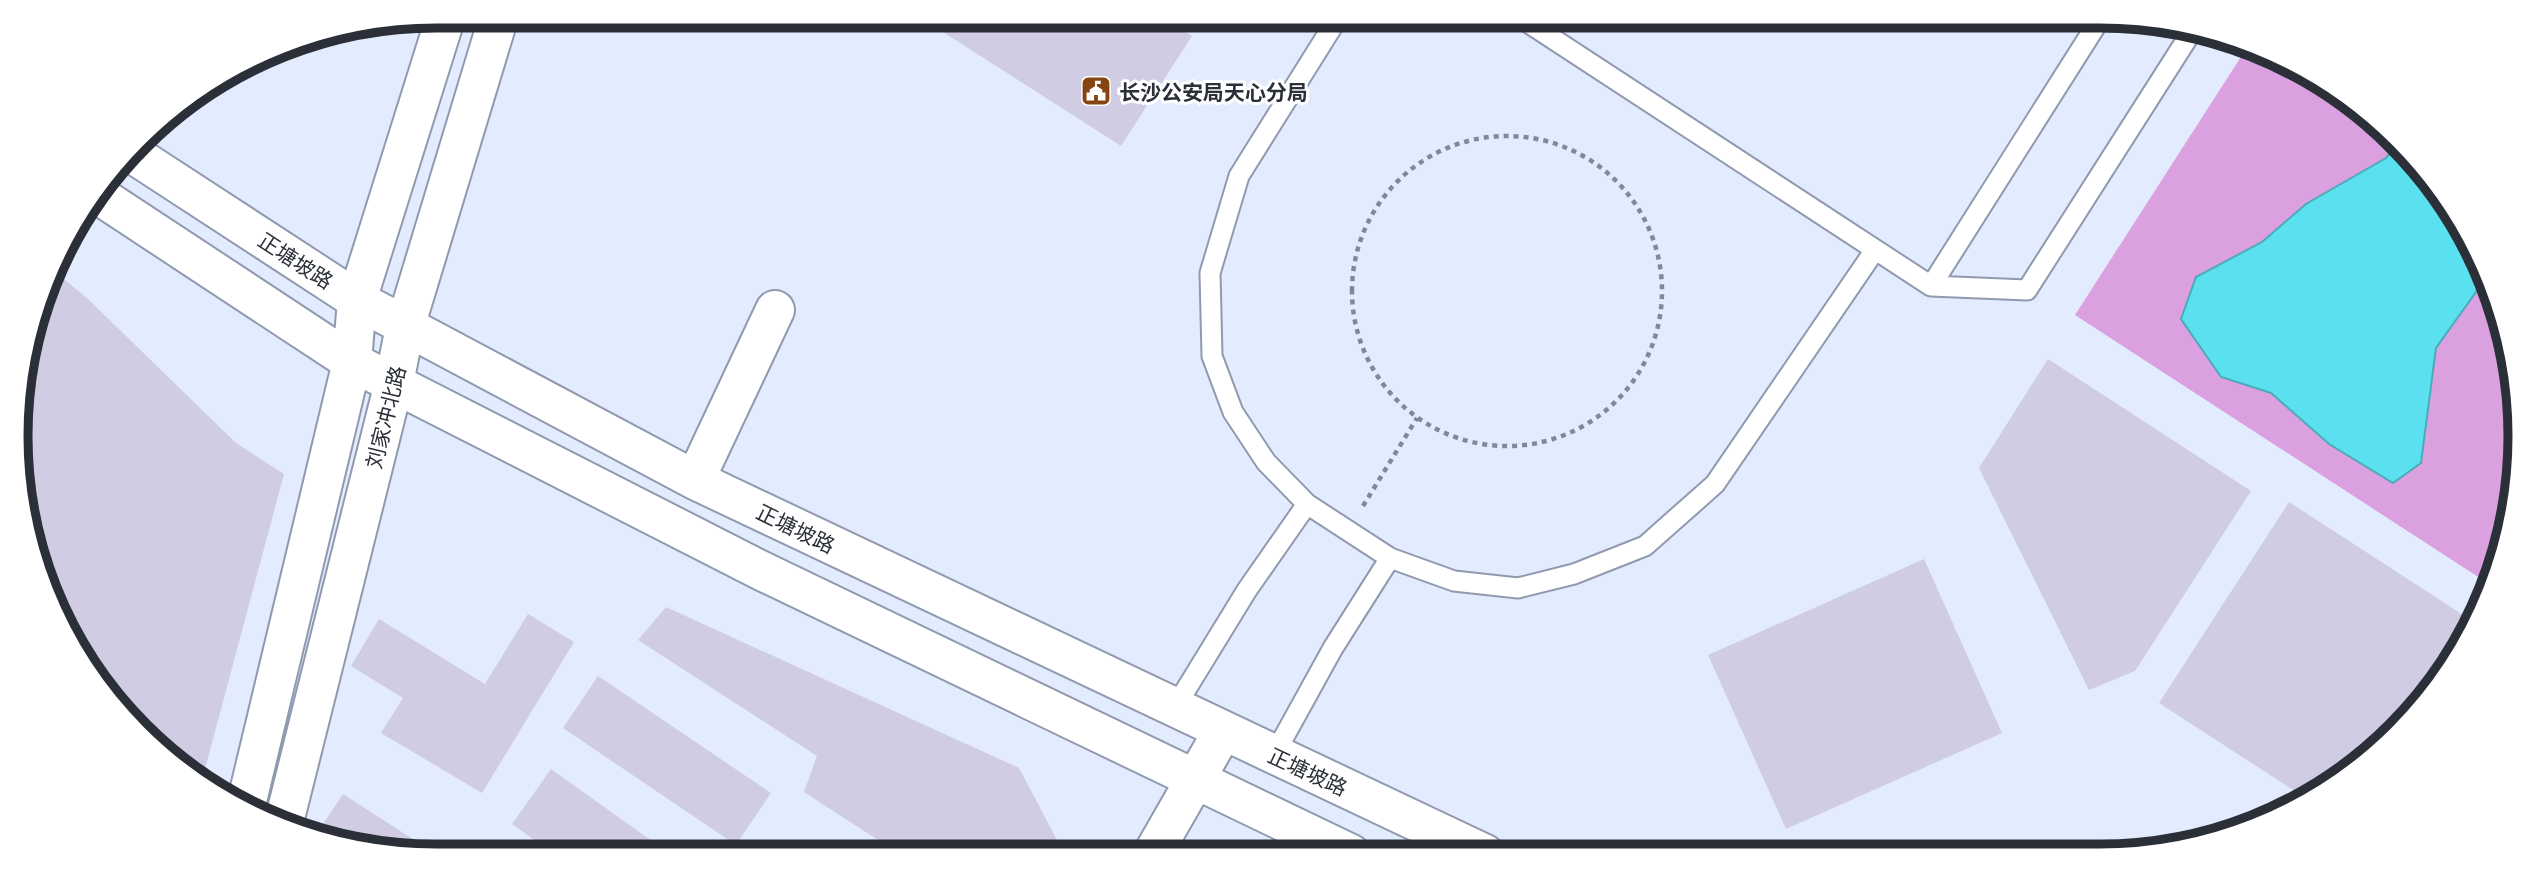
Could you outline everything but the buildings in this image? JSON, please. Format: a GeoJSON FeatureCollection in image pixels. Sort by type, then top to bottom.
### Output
{"type":"FeatureCollection","features":[{"type":"Feature","properties":{"kind":"street"},"geometry":{"type":"LineString","coordinates":[[248,798],[352,362],[357,300],[442,28]]}},
{"type":"Feature","properties":{"kind":"street","name":"刘家冲北路"},"geometry":{"type":"LineString","coordinates":[[286,815],[394,383],[405,327],[495,28]]}},
{"type":"Feature","properties":{"kind":"street","name":"正塘坡路"},"geometry":{"type":"LineString","coordinates":[[138,158],[357,300],[695,480],[1464,844]]}},
{"type":"Feature","properties":{"kind":"street"},"geometry":{"type":"LineString","coordinates":[[104,199],[352,362],[764,572],[1330,844]]}},
{"type":"Feature","properties":{"kind":"street"},"geometry":{"type":"LineString","coordinates":[[695,480],[775,310]]}},
{"type":"Feature","properties":{"kind":"street"},"geometry":{"type":"LineString","coordinates":[[1158,844],[1223,731]]}},
{"type":"Feature","properties":{"kind":"lane"},"geometry":{"type":"LineString","coordinates":[[1332,28],[1240,176],[1210,273],[1212,356],[1233,412],[1266,463],[1307,505],[1390,558],[1454,581],[1518,588],[1574,574],[1645,546],[1715,484],[1875,250]]}},
{"type":"Feature","properties":{"kind":"lane"},"geometry":{"type":"LineString","coordinates":[[1536,28],[1931,286],[2027,290],[2188,38]]}},
{"type":"Feature","properties":{"kind":"lane"},"geometry":{"type":"LineString","coordinates":[[1931,286],[2094,28]]}},
{"type":"Feature","properties":{"kind":"lane"},"geometry":{"type":"LineString","coordinates":[[1174,709],[1247,590],[1307,505]]}},
{"type":"Feature","properties":{"kind":"lane"},"geometry":{"type":"LineString","coordinates":[[1274,755],[1333,648],[1390,558]]}},
{"type":"Feature","properties":{"kind":"path"},"geometry":{"type":"LineString","coordinates":[[1520,136],[1568,147],[1609,173],[1643,216],[1661,267],[1661,321],[1641,372],[1606,413],[1559,439],[1505,448],[1451,438],[1418,418],[1405,410],[1373,372],[1354,327],[1350,278],[1362,230],[1388,189],[1426,158],[1471,139],[1520,136]]}},
{"type":"Feature","properties":{"kind":"path"},"geometry":{"type":"LineString","coordinates":[[1348,531],[1418,418]]}},
{"type":"Feature","properties":{"kind":"shaded area"},"geometry":{"type":"Polygon","coordinates":[[[2243,54],[2280,70],[2327,97],[2369,129],[2424,188],[2466,256],[2486,305],[2505,383],[2508,436],[2505,489],[2494,542],[2482,579],[2075,315],[2243,54]]]}},
{"type":"Feature","properties":{"kind":"water"},"geometry":{"type":"Polygon","coordinates":[[[2391,151],[2424,188],[2453,232],[2478,284],[2476,292],[2436,348],[2421,463],[2393,483],[2329,444],[2271,393],[2221,377],[2181,319],[2196,277],[2262,242],[2306,204],[2386,158],[2391,151]]]}},
{"type":"Feature","properties":{"kind":"place","name":"长沙公安局天心分局"},"geometry":{"type":"Point","coordinates":[1096,91]}}]}
